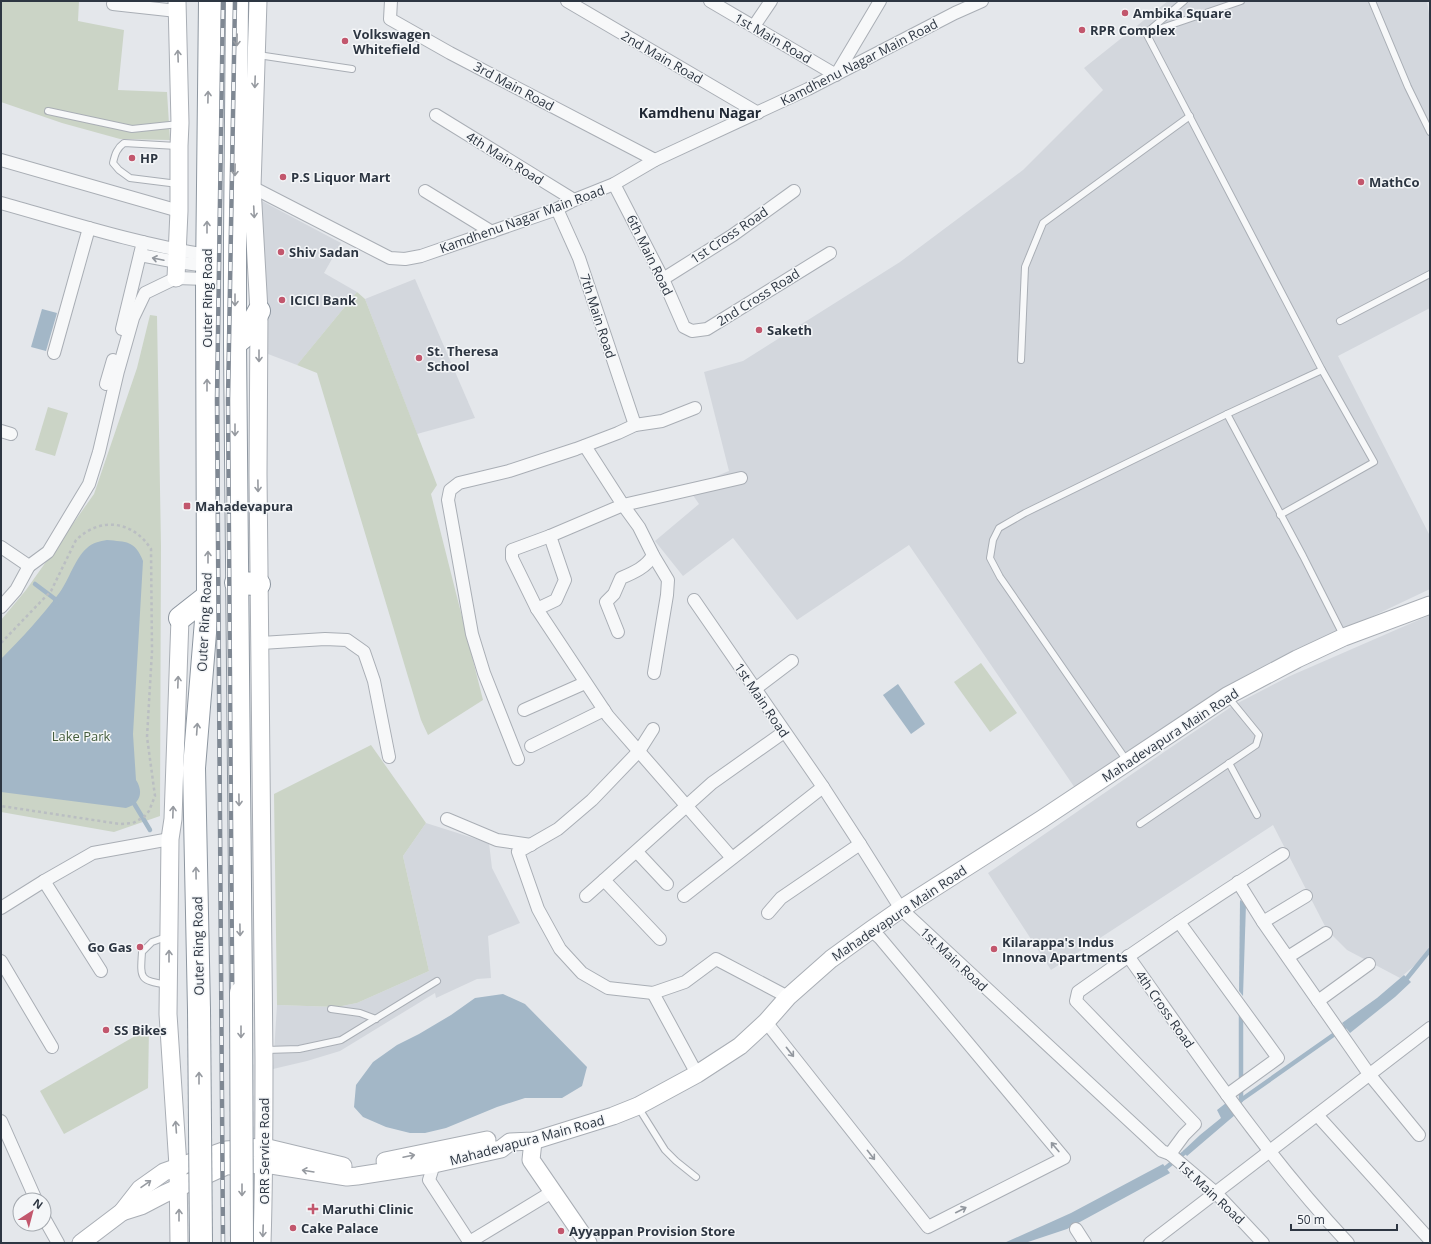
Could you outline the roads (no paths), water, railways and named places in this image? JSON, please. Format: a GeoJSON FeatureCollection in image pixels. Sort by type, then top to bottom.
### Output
{"type":"FeatureCollection","features":[{"type":"Feature","properties":{"kind":"highway","name":"Outer Ring Road"},"geometry":{"type":"LineString","coordinates":[[201,1243],[199,1010],[194,768],[208,596],[207,267],[210,1]]}},
{"type":"Feature","properties":{"kind":"highway"},"geometry":{"type":"LineString","coordinates":[[237,1],[234,239],[242,1243]]}},
{"type":"Feature","properties":{"kind":"highway"},"geometry":{"type":"LineString","coordinates":[[235,344],[245,336],[259,311]]}},
{"type":"Feature","properties":{"kind":"highway"},"geometry":{"type":"LineString","coordinates":[[236,583],[260,584]]}},
{"type":"Feature","properties":{"kind":"highway"},"geometry":{"type":"LineString","coordinates":[[180,618],[208,596]]}},
{"type":"Feature","properties":{"kind":"street","name":"ORR Service Road"},"geometry":{"type":"LineString","coordinates":[[258,1],[252,187],[259,311],[264,1054],[262,1243]]}},
{"type":"Feature","properties":{"kind":"street","name":"3rd Main Road"},"geometry":{"type":"LineString","coordinates":[[391,1],[390,19],[450,53],[655,160]]}},
{"type":"Feature","properties":{"kind":"street","name":"2nd Main Road"},"geometry":{"type":"LineString","coordinates":[[567,1],[758,113]]}},
{"type":"Feature","properties":{"kind":"street","name":"1st Main Road"},"geometry":{"type":"LineString","coordinates":[[710,1],[836,75]]}},
{"type":"Feature","properties":{"kind":"street"},"geometry":{"type":"LineString","coordinates":[[754,26],[771,1]]}},
{"type":"Feature","properties":{"kind":"street"},"geometry":{"type":"LineString","coordinates":[[836,75],[880,1]]}},
{"type":"Feature","properties":{"kind":"street"},"geometry":{"type":"LineString","coordinates":[[954,14],[964,1]]}},
{"type":"Feature","properties":{"kind":"street","name":"Kamdhenu Nagar Main Road"},"geometry":{"type":"LineString","coordinates":[[252,187],[390,258],[405,259],[421,256],[557,208],[614,184],[655,160],[758,113],[982,1]]}},
{"type":"Feature","properties":{"kind":"street"},"geometry":{"type":"LineString","coordinates":[[1,607],[16,590],[29,566],[48,552],[89,484],[99,452],[118,371],[133,318],[145,293],[177,263],[180,124],[177,6],[113,4]]}},
{"type":"Feature","properties":{"kind":"street","name":"4th Main Road"},"geometry":{"type":"LineString","coordinates":[[436,115],[574,200]]}},
{"type":"Feature","properties":{"kind":"street"},"geometry":{"type":"LineString","coordinates":[[1,160],[179,211]]}},
{"type":"Feature","properties":{"kind":"street","name":"6th Main Road"},"geometry":{"type":"LineString","coordinates":[[614,184],[663,279],[684,327]]}},
{"type":"Feature","properties":{"kind":"street"},"geometry":{"type":"LineString","coordinates":[[425,191],[492,232]]}},
{"type":"Feature","properties":{"kind":"street","name":"1st Cross Road"},"geometry":{"type":"LineString","coordinates":[[663,279],[733,235],[794,191]]}},
{"type":"Feature","properties":{"kind":"street"},"geometry":{"type":"LineString","coordinates":[[1,203],[143,242],[177,263],[207,267]]}},
{"type":"Feature","properties":{"kind":"street","name":"7th Main Road"},"geometry":{"type":"LineString","coordinates":[[557,208],[579,258],[634,425]]}},
{"type":"Feature","properties":{"kind":"street"},"geometry":{"type":"LineString","coordinates":[[54,353],[89,228]]}},
{"type":"Feature","properties":{"kind":"street"},"geometry":{"type":"LineString","coordinates":[[106,384],[124,323],[143,242]]}},
{"type":"Feature","properties":{"kind":"street","name":"2nd Cross Road"},"geometry":{"type":"LineString","coordinates":[[684,327],[692,331],[707,328],[830,253]]}},
{"type":"Feature","properties":{"kind":"street"},"geometry":{"type":"LineString","coordinates":[[140,255],[177,263],[207,267]]}},
{"type":"Feature","properties":{"kind":"street"},"geometry":{"type":"LineString","coordinates":[[518,759],[484,672],[472,634],[448,500],[450,490],[459,483],[509,471],[585,446],[634,425],[662,421],[696,408]]}},
{"type":"Feature","properties":{"kind":"street"},"geometry":{"type":"LineString","coordinates":[[585,446],[639,527],[668,580],[654,673]]}},
{"type":"Feature","properties":{"kind":"street"},"geometry":{"type":"LineString","coordinates":[[732,858],[604,710],[537,609],[512,558],[512,550],[550,536],[623,505],[741,478]]}},
{"type":"Feature","properties":{"kind":"street"},"geometry":{"type":"LineString","coordinates":[[537,609],[556,600],[565,580],[550,536]]}},
{"type":"Feature","properties":{"kind":"street"},"geometry":{"type":"LineString","coordinates":[[1,547],[29,566]]}},
{"type":"Feature","properties":{"kind":"street"},"geometry":{"type":"LineString","coordinates":[[618,632],[606,602],[614,594],[621,578],[649,562],[653,555]]}},
{"type":"Feature","properties":{"kind":"street","name":"1st Main Road"},"geometry":{"type":"LineString","coordinates":[[694,600],[823,787],[900,909],[1162,1151],[1170,1154],[1182,1163],[1216,1193],[1263,1243]]}},
{"type":"Feature","properties":{"kind":"street","name":"Mahadevapura Main Road"},"geometry":{"type":"LineString","coordinates":[[264,1156],[347,1177],[434,1164],[501,1149],[510,1142],[533,1141],[614,1116],[638,1106],[697,1074],[740,1046],[766,1022],[788,998],[831,959],[900,909],[1042,819],[1169,733],[1227,696],[1297,659],[1344,637],[1430,605]]}},
{"type":"Feature","properties":{"kind":"street"},"geometry":{"type":"LineString","coordinates":[[178,1243],[179,1187],[168,1014],[170,839],[173,819],[180,618]]}},
{"type":"Feature","properties":{"kind":"street"},"geometry":{"type":"LineString","coordinates":[[261,643],[325,639],[347,640],[364,652],[374,682],[389,758]]}},
{"type":"Feature","properties":{"kind":"street"},"geometry":{"type":"LineString","coordinates":[[755,689],[792,661]]}},
{"type":"Feature","properties":{"kind":"street"},"geometry":{"type":"LineString","coordinates":[[524,710],[586,683]]}},
{"type":"Feature","properties":{"kind":"street"},"geometry":{"type":"LineString","coordinates":[[531,746],[604,710]]}},
{"type":"Feature","properties":{"kind":"street"},"geometry":{"type":"LineString","coordinates":[[653,729],[639,751],[592,800],[558,829],[518,852],[538,909],[560,949],[582,973],[608,988],[652,993],[685,982],[716,959],[788,998]]}},
{"type":"Feature","properties":{"kind":"street"},"geometry":{"type":"LineString","coordinates":[[586,896],[637,852],[712,783],[784,732]]}},
{"type":"Feature","properties":{"kind":"street"},"geometry":{"type":"LineString","coordinates":[[684,896],[823,787]]}},
{"type":"Feature","properties":{"kind":"street"},"geometry":{"type":"LineString","coordinates":[[447,819],[497,840],[531,845]]}},
{"type":"Feature","properties":{"kind":"street"},"geometry":{"type":"LineString","coordinates":[[1,908],[93,853],[170,839]]}},
{"type":"Feature","properties":{"kind":"street"},"geometry":{"type":"LineString","coordinates":[[768,913],[781,898],[860,844]]}},
{"type":"Feature","properties":{"kind":"street"},"geometry":{"type":"LineString","coordinates":[[637,852],[667,884]]}},
{"type":"Feature","properties":{"kind":"street"},"geometry":{"type":"LineString","coordinates":[[1128,956],[1238,882],[1283,854]]}},
{"type":"Feature","properties":{"kind":"street"},"geometry":{"type":"LineString","coordinates":[[604,880],[660,939]]}},
{"type":"Feature","properties":{"kind":"street"},"geometry":{"type":"LineString","coordinates":[[44,881],[101,971]]}},
{"type":"Feature","properties":{"kind":"street"},"geometry":{"type":"LineString","coordinates":[[1238,882],[1263,922],[1370,1074],[1419,1136]]}},
{"type":"Feature","properties":{"kind":"street"},"geometry":{"type":"LineString","coordinates":[[1263,922],[1306,896]]}},
{"type":"Feature","properties":{"kind":"street"},"geometry":{"type":"LineString","coordinates":[[1178,922],[1278,1058],[1246,1080],[1230,1095]]}},
{"type":"Feature","properties":{"kind":"street"},"geometry":{"type":"LineString","coordinates":[[766,1022],[928,1227],[1064,1158],[885,944],[871,930]]}},
{"type":"Feature","properties":{"kind":"street"},"geometry":{"type":"LineString","coordinates":[[1288,957],[1326,933]]}},
{"type":"Feature","properties":{"kind":"street","name":"4th Cross Road"},"geometry":{"type":"LineString","coordinates":[[1170,1154],[1184,1135],[1195,1124],[1076,1001],[1078,992],[1128,956],[1230,1095],[1240,1113],[1269,1151],[1319,1212],[1348,1243]]}},
{"type":"Feature","properties":{"kind":"street"},"geometry":{"type":"LineString","coordinates":[[1,961],[52,1047]]}},
{"type":"Feature","properties":{"kind":"street"},"geometry":{"type":"LineString","coordinates":[[1318,1001],[1369,964]]}},
{"type":"Feature","properties":{"kind":"street"},"geometry":{"type":"LineString","coordinates":[[652,993],[697,1074]]}},
{"type":"Feature","properties":{"kind":"street"},"geometry":{"type":"LineString","coordinates":[[1150,1243],[1370,1074],[1429,1032]]}},
{"type":"Feature","properties":{"kind":"street"},"geometry":{"type":"LineString","coordinates":[[1317,1115],[1430,1240]]}},
{"type":"Feature","properties":{"kind":"street"},"geometry":{"type":"LineString","coordinates":[[1,1121],[32,1192]]}},
{"type":"Feature","properties":{"kind":"street"},"geometry":{"type":"LineString","coordinates":[[81,1243],[122,1212],[140,1188],[164,1172],[226,1150],[344,1166],[359,1166],[492,1139],[499,1138],[510,1142]]}},
{"type":"Feature","properties":{"kind":"street"},"geometry":{"type":"LineString","coordinates":[[533,1141],[531,1160],[588,1243]]}},
{"type":"Feature","properties":{"kind":"street"},"geometry":{"type":"LineString","coordinates":[[122,1212],[141,1206],[226,1166],[264,1156]]}},
{"type":"Feature","properties":{"kind":"street"},"geometry":{"type":"LineString","coordinates":[[434,1164],[429,1180],[469,1243],[552,1192]]}},
{"type":"Feature","properties":{"kind":"street"},"geometry":{"type":"LineString","coordinates":[[1076,1229],[1085,1243]]}},
{"type":"Feature","properties":{"kind":"street"},"geometry":{"type":"LineString","coordinates":[[52,1232],[58,1243]]}},
{"type":"Feature","properties":{"kind":"lane"},"geometry":{"type":"LineString","coordinates":[[1146,33],[1184,1]]}},
{"type":"Feature","properties":{"kind":"lane"},"geometry":{"type":"LineString","coordinates":[[1146,33],[1241,1]]}},
{"type":"Feature","properties":{"kind":"lane"},"geometry":{"type":"LineString","coordinates":[[1372,1],[1408,87],[1430,132]]}},
{"type":"Feature","properties":{"kind":"lane"},"geometry":{"type":"LineString","coordinates":[[1146,33],[1322,370],[1374,462],[1280,515]]}},
{"type":"Feature","properties":{"kind":"lane"},"geometry":{"type":"LineString","coordinates":[[256,55],[352,69]]}},
{"type":"Feature","properties":{"kind":"lane"},"geometry":{"type":"LineString","coordinates":[[48,111],[132,129],[180,124]]}},
{"type":"Feature","properties":{"kind":"lane"},"geometry":{"type":"LineString","coordinates":[[1021,360],[1025,267],[1043,223],[1190,116]]}},
{"type":"Feature","properties":{"kind":"lane"},"geometry":{"type":"LineString","coordinates":[[179,146],[124,143],[115,153],[113,163],[119,170],[130,178],[179,184]]}},
{"type":"Feature","properties":{"kind":"lane"},"geometry":{"type":"LineString","coordinates":[[1340,321],[1430,274]]}},
{"type":"Feature","properties":{"kind":"lane"},"geometry":{"type":"LineString","coordinates":[[1128,762],[1000,577],[990,558],[993,540],[999,528],[1025,513],[1227,414],[1322,370]]}},
{"type":"Feature","properties":{"kind":"lane"},"geometry":{"type":"LineString","coordinates":[[1227,414],[1303,556],[1344,637]]}},
{"type":"Feature","properties":{"kind":"lane"},"geometry":{"type":"LineString","coordinates":[[1140,824],[1256,745],[1259,735],[1227,696]]}},
{"type":"Feature","properties":{"kind":"lane"},"geometry":{"type":"LineString","coordinates":[[1229,764],[1257,815]]}},
{"type":"Feature","properties":{"kind":"lane"},"geometry":{"type":"LineString","coordinates":[[169,936],[152,942],[142,952],[141,967],[142,975],[148,981],[169,986]]}},
{"type":"Feature","properties":{"kind":"lane"},"geometry":{"type":"LineString","coordinates":[[264,1054],[299,1049],[341,1040],[437,981]]}},
{"type":"Feature","properties":{"kind":"lane"},"geometry":{"type":"LineString","coordinates":[[331,1009],[360,1013],[376,1019]]}},
{"type":"Feature","properties":{"kind":"lane"},"geometry":{"type":"LineString","coordinates":[[638,1106],[665,1150],[696,1177]]}},
{"type":"Feature","properties":{"kind":"water"},"geometry":{"type":"Polygon","coordinates":[[[42,309],[57,313],[46,351],[31,347],[42,309]]]}},
{"type":"Feature","properties":{"kind":"water"},"geometry":{"type":"Polygon","coordinates":[[[107,540],[129,543],[137,549],[143,561],[133,734],[136,780],[140,789],[139,797],[135,804],[126,808],[1,792],[1,659],[32,627],[60,592],[83,552],[89,546],[107,540]]]}},
{"type":"Feature","properties":{"kind":"water"},"geometry":{"type":"Polygon","coordinates":[[[898,684],[925,724],[911,734],[883,695],[898,684]]]}},
{"type":"Feature","properties":{"kind":"water"},"geometry":{"type":"Polygon","coordinates":[[[1240,900],[1246,904],[1243,996],[1239,991],[1240,900]]]}},
{"type":"Feature","properties":{"kind":"water"},"geometry":{"type":"Polygon","coordinates":[[[1404,975],[1411,982],[1395,997],[1350,1033],[1342,1023],[1377,998],[1404,975]]]}},
{"type":"Feature","properties":{"kind":"water"},"geometry":{"type":"Polygon","coordinates":[[[503,994],[525,1004],[587,1067],[582,1086],[562,1098],[525,1098],[497,1107],[446,1128],[425,1133],[410,1133],[386,1127],[363,1117],[354,1107],[356,1085],[373,1062],[397,1045],[451,1015],[475,998],[503,994]]]}},
{"type":"Feature","properties":{"kind":"water"},"geometry":{"type":"Polygon","coordinates":[[[1226,1103],[1235,1115],[1187,1156],[1183,1151],[1221,1118],[1217,1110],[1226,1103]]]}},
{"type":"Feature","properties":{"kind":"water"},"geometry":{"type":"Polygon","coordinates":[[[1163,1164],[1170,1173],[1067,1229],[1025,1243],[1004,1243],[1071,1213],[1163,1164]]]}},
{"type":"Feature","properties":{"kind":"waterway"},"geometry":{"type":"LineString","coordinates":[[35,584],[55,599],[56,604]]}},
{"type":"Feature","properties":{"kind":"waterway"},"geometry":{"type":"LineString","coordinates":[[132,800],[150,830]]}},
{"type":"Feature","properties":{"kind":"waterway"},"geometry":{"type":"LineString","coordinates":[[1404,982],[1430,950]]}},
{"type":"Feature","properties":{"kind":"waterway"},"geometry":{"type":"LineString","coordinates":[[1241,1012],[1241,1100]]}},
{"type":"Feature","properties":{"kind":"waterway"},"geometry":{"type":"LineString","coordinates":[[1236,1107],[1241,1100],[1349,1024]]}},
{"type":"Feature","properties":{"kind":"waterway"},"geometry":{"type":"LineString","coordinates":[[1162,1171],[1189,1149]]}},
{"type":"Feature","properties":{"kind":"railway"},"geometry":{"type":"LineString","coordinates":[[223,1],[217,400],[223,1243]]}},
{"type":"Feature","properties":{"kind":"railway"},"geometry":{"type":"LineString","coordinates":[[234,1243],[228,400],[235,1]]}},
{"type":"Feature","properties":{"kind":"place","name":"Ambika Square"},"geometry":{"type":"Point","coordinates":[1125,13]}},
{"type":"Feature","properties":{"kind":"place","name":"RPR Complex"},"geometry":{"type":"Point","coordinates":[1082,30]}},
{"type":"Feature","properties":{"kind":"place","name":"Volkswagen Whitefield"},"geometry":{"type":"Point","coordinates":[345,41]}},
{"type":"Feature","properties":{"kind":"place","name":"HP"},"geometry":{"type":"Point","coordinates":[132,158]}},
{"type":"Feature","properties":{"kind":"place","name":"P.S Liquor Mart"},"geometry":{"type":"Point","coordinates":[283,177]}},
{"type":"Feature","properties":{"kind":"place","name":"MathCo"},"geometry":{"type":"Point","coordinates":[1361,182]}},
{"type":"Feature","properties":{"kind":"place","name":"Shiv Sadan"},"geometry":{"type":"Point","coordinates":[281,252]}},
{"type":"Feature","properties":{"kind":"place","name":"ICICI Bank"},"geometry":{"type":"Point","coordinates":[282,300]}},
{"type":"Feature","properties":{"kind":"place","name":"Saketh"},"geometry":{"type":"Point","coordinates":[759,330]}},
{"type":"Feature","properties":{"kind":"place","name":"St. Theresa School"},"geometry":{"type":"Point","coordinates":[419,358]}},
{"type":"Feature","properties":{"kind":"place","name":"Mahadevapura"},"geometry":{"type":"Point","coordinates":[187,506]}},
{"type":"Feature","properties":{"kind":"place","name":"Go Gas"},"geometry":{"type":"Point","coordinates":[140,947]}},
{"type":"Feature","properties":{"kind":"place","name":"Kilarappa's Indus Innova Apartments"},"geometry":{"type":"Point","coordinates":[994,949]}},
{"type":"Feature","properties":{"kind":"place","name":"SS Bikes"},"geometry":{"type":"Point","coordinates":[106,1030]}},
{"type":"Feature","properties":{"kind":"place","name":"Maruthi Clinic"},"geometry":{"type":"Point","coordinates":[313,1209]}},
{"type":"Feature","properties":{"kind":"place","name":"Cake Palace"},"geometry":{"type":"Point","coordinates":[293,1228]}},
{"type":"Feature","properties":{"kind":"place","name":"Ayyappan Provision Store"},"geometry":{"type":"Point","coordinates":[561,1231]}},
{"type":"Feature","properties":{"kind":"district","name":"Kamdhenu Nagar"},"geometry":{"type":"Point","coordinates":[700,113]}},
{"type":"Feature","properties":{"kind":"park label","name":"Lake Park"},"geometry":{"type":"Point","coordinates":[81,736]}}]}
